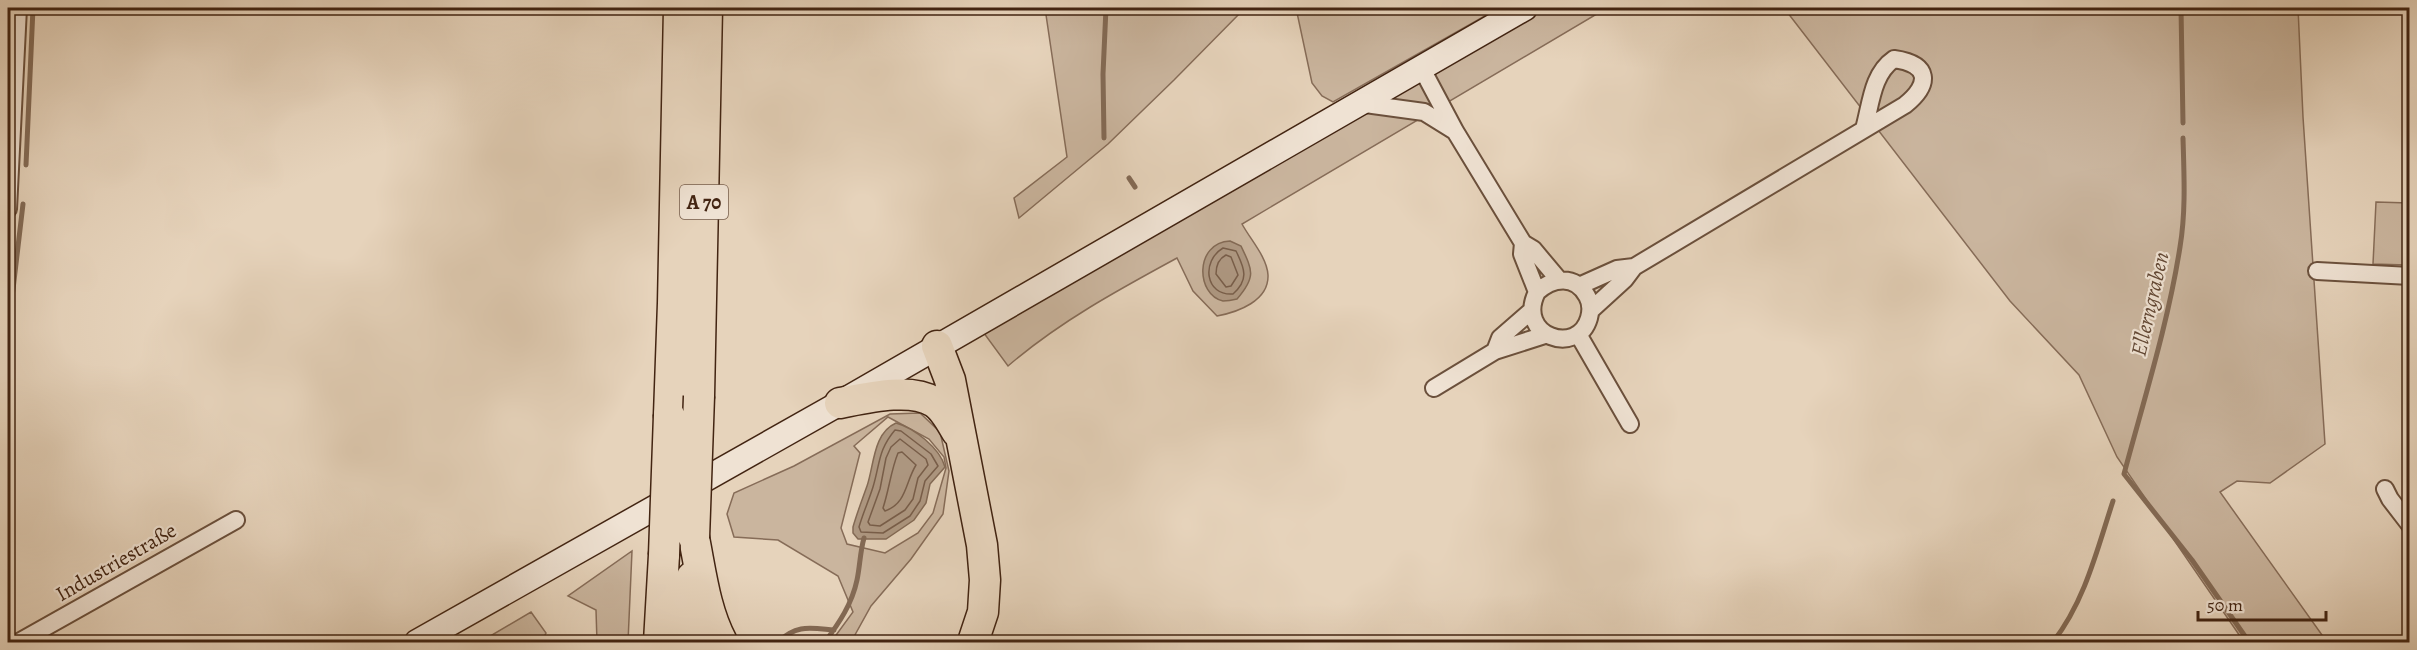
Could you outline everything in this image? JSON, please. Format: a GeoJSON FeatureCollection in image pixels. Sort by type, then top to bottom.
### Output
{"type":"FeatureCollection","features":[{"type":"Feature","properties":{"kind":"highway","name":"A 70"},"geometry":{"type":"LineString","coordinates":[[659,642],[674,279],[679,8]]}},
{"type":"Feature","properties":{"kind":"highway","name":"A 70"},"geometry":{"type":"LineString","coordinates":[[688,642],[699,396],[707,8]]}},
{"type":"Feature","properties":{"kind":"highway"},"geometry":{"type":"LineString","coordinates":[[937,346],[950,380],[982,545],[985,580],[983,612],[973,642]]}},
{"type":"Feature","properties":{"kind":"highway"},"geometry":{"type":"LineString","coordinates":[[840,403],[890,394],[933,402],[943,411],[962,439]]}},
{"type":"Feature","properties":{"kind":"highway"},"geometry":{"type":"LineString","coordinates":[[694,538],[706,598],[715,629],[722,642]]}},
{"type":"Feature","properties":{"kind":"main road"},"geometry":{"type":"LineString","coordinates":[[417,642],[840,403],[1525,8]]}},
{"type":"Feature","properties":{"kind":"street"},"geometry":{"type":"LineString","coordinates":[[8,209],[18,8]]}},
{"type":"Feature","properties":{"kind":"street"},"geometry":{"type":"LineString","coordinates":[[1420,67],[1455,131],[1523,243],[1533,249],[1559,280]]}},
{"type":"Feature","properties":{"kind":"street"},"geometry":{"type":"LineString","coordinates":[[1357,103],[1424,112],[1455,131]]}},
{"type":"Feature","properties":{"kind":"street"},"geometry":{"type":"LineString","coordinates":[[1591,310],[1625,279],[1634,267],[1864,129]]}},
{"type":"Feature","properties":{"kind":"street"},"geometry":{"type":"LineString","coordinates":[[1523,243],[1522,254],[1537,292]]}},
{"type":"Feature","properties":{"kind":"street"},"geometry":{"type":"LineString","coordinates":[[1579,285],[1617,269],[1634,267]]}},
{"type":"Feature","properties":{"kind":"street"},"geometry":{"type":"LineString","coordinates":[[2317,272],[2409,276]]}},
{"type":"Feature","properties":{"kind":"street"},"geometry":{"type":"LineString","coordinates":[[1495,351],[1500,338],[1531,311],[1537,292],[1546,284],[1559,280],[1579,285],[1588,296],[1591,310],[1587,324],[1578,334],[1567,339],[1556,339],[1545,335],[1535,324],[1531,311]]}},
{"type":"Feature","properties":{"kind":"street"},"geometry":{"type":"LineString","coordinates":[[1578,334],[1630,424]]}},
{"type":"Feature","properties":{"kind":"street"},"geometry":{"type":"LineString","coordinates":[[1434,388],[1495,351],[1545,335]]}},
{"type":"Feature","properties":{"kind":"street"},"geometry":{"type":"LineString","coordinates":[[2385,489],[2409,525]]}},
{"type":"Feature","properties":{"kind":"street","name":"Industriestraße"},"geometry":{"type":"LineString","coordinates":[[19,642],[236,520]]}},
{"type":"Feature","properties":{"kind":"shaded area"},"geometry":{"type":"Polygon","coordinates":[[[1045,8],[1245,8],[1108,144],[1019,218],[1014,198],[1067,157],[1045,8]]]}},
{"type":"Feature","properties":{"kind":"shaded area"},"geometry":{"type":"Polygon","coordinates":[[[1296,8],[1499,8],[1333,102],[1322,96],[1312,83],[1296,8]]]}},
{"type":"Feature","properties":{"kind":"shaded area"},"geometry":{"type":"Polygon","coordinates":[[[1527,8],[1607,8],[1242,224],[1261,255],[1268,275],[1263,292],[1251,304],[1234,312],[1217,316],[1193,291],[1177,258],[1068,321],[1008,366],[978,325],[1527,8]]]}},
{"type":"Feature","properties":{"kind":"shaded area"},"geometry":{"type":"Polygon","coordinates":[[[1784,8],[2298,8],[2325,444],[2270,483],[2237,481],[2220,492],[2327,642],[2244,642],[2117,457],[2079,375],[2010,301],[1784,8]]]}},
{"type":"Feature","properties":{"kind":"shaded area"},"geometry":{"type":"Polygon","coordinates":[[[2376,202],[2409,203],[2407,265],[2373,264],[2376,202]]]}},
{"type":"Feature","properties":{"kind":"shaded area"},"geometry":{"type":"Polygon","coordinates":[[[920,413],[940,432],[949,471],[943,514],[911,559],[871,606],[851,642],[831,642],[853,612],[838,576],[778,540],[734,537],[727,514],[734,493],[794,466],[890,414],[920,413]],[[888,417],[854,446],[860,453],[841,528],[847,544],[885,553],[918,533],[933,513],[946,468],[944,457],[929,439],[888,417]]]}},
{"type":"Feature","properties":{"kind":"shaded area"},"geometry":{"type":"Polygon","coordinates":[[[632,551],[628,642],[597,642],[596,610],[568,596],[632,551]]]}},
{"type":"Feature","properties":{"kind":"shaded area"},"geometry":{"type":"Polygon","coordinates":[[[531,612],[546,633],[541,642],[480,642],[531,612]]]}},
{"type":"Feature","properties":{"kind":"water"},"geometry":{"type":"Polygon","coordinates":[[[1230,241],[1241,246],[1251,274],[1247,285],[1237,299],[1223,301],[1214,297],[1208,289],[1203,270],[1210,250],[1218,244],[1230,241]]]}},
{"type":"Feature","properties":{"kind":"water"},"geometry":{"type":"Polygon","coordinates":[[[896,423],[911,429],[932,446],[945,467],[930,484],[926,503],[914,520],[886,539],[858,539],[853,533],[853,527],[876,451],[883,434],[896,423]]]}},
{"type":"Feature","properties":{"kind":"waterway"},"geometry":{"type":"LineString","coordinates":[[26,165],[33,8]]}},
{"type":"Feature","properties":{"kind":"waterway"},"geometry":{"type":"LineString","coordinates":[[1104,138],[1103,74],[1106,8]]}},
{"type":"Feature","properties":{"kind":"waterway","name":"Ellerngraben"},"geometry":{"type":"LineString","coordinates":[[2181,8],[2183,123]]}},
{"type":"Feature","properties":{"kind":"waterway","name":"Ellerngraben"},"geometry":{"type":"LineString","coordinates":[[2183,138],[2183,220],[2175,276],[2155,361],[2124,474],[2192,560],[2249,642]]}},
{"type":"Feature","properties":{"kind":"waterway"},"geometry":{"type":"LineString","coordinates":[[1129,178],[1135,187]]}},
{"type":"Feature","properties":{"kind":"waterway"},"geometry":{"type":"LineString","coordinates":[[8,332],[23,204]]}},
{"type":"Feature","properties":{"kind":"waterway","name":"Ellerngraben"},"geometry":{"type":"LineString","coordinates":[[2053,642],[2074,610],[2082,592],[2113,501]]}},
{"type":"Feature","properties":{"kind":"waterway"},"geometry":{"type":"LineString","coordinates":[[825,642],[852,597],[864,538]]}},
{"type":"Feature","properties":{"kind":"waterway"},"geometry":{"type":"LineString","coordinates":[[778,642],[791,632],[804,628],[834,630]]}}]}
